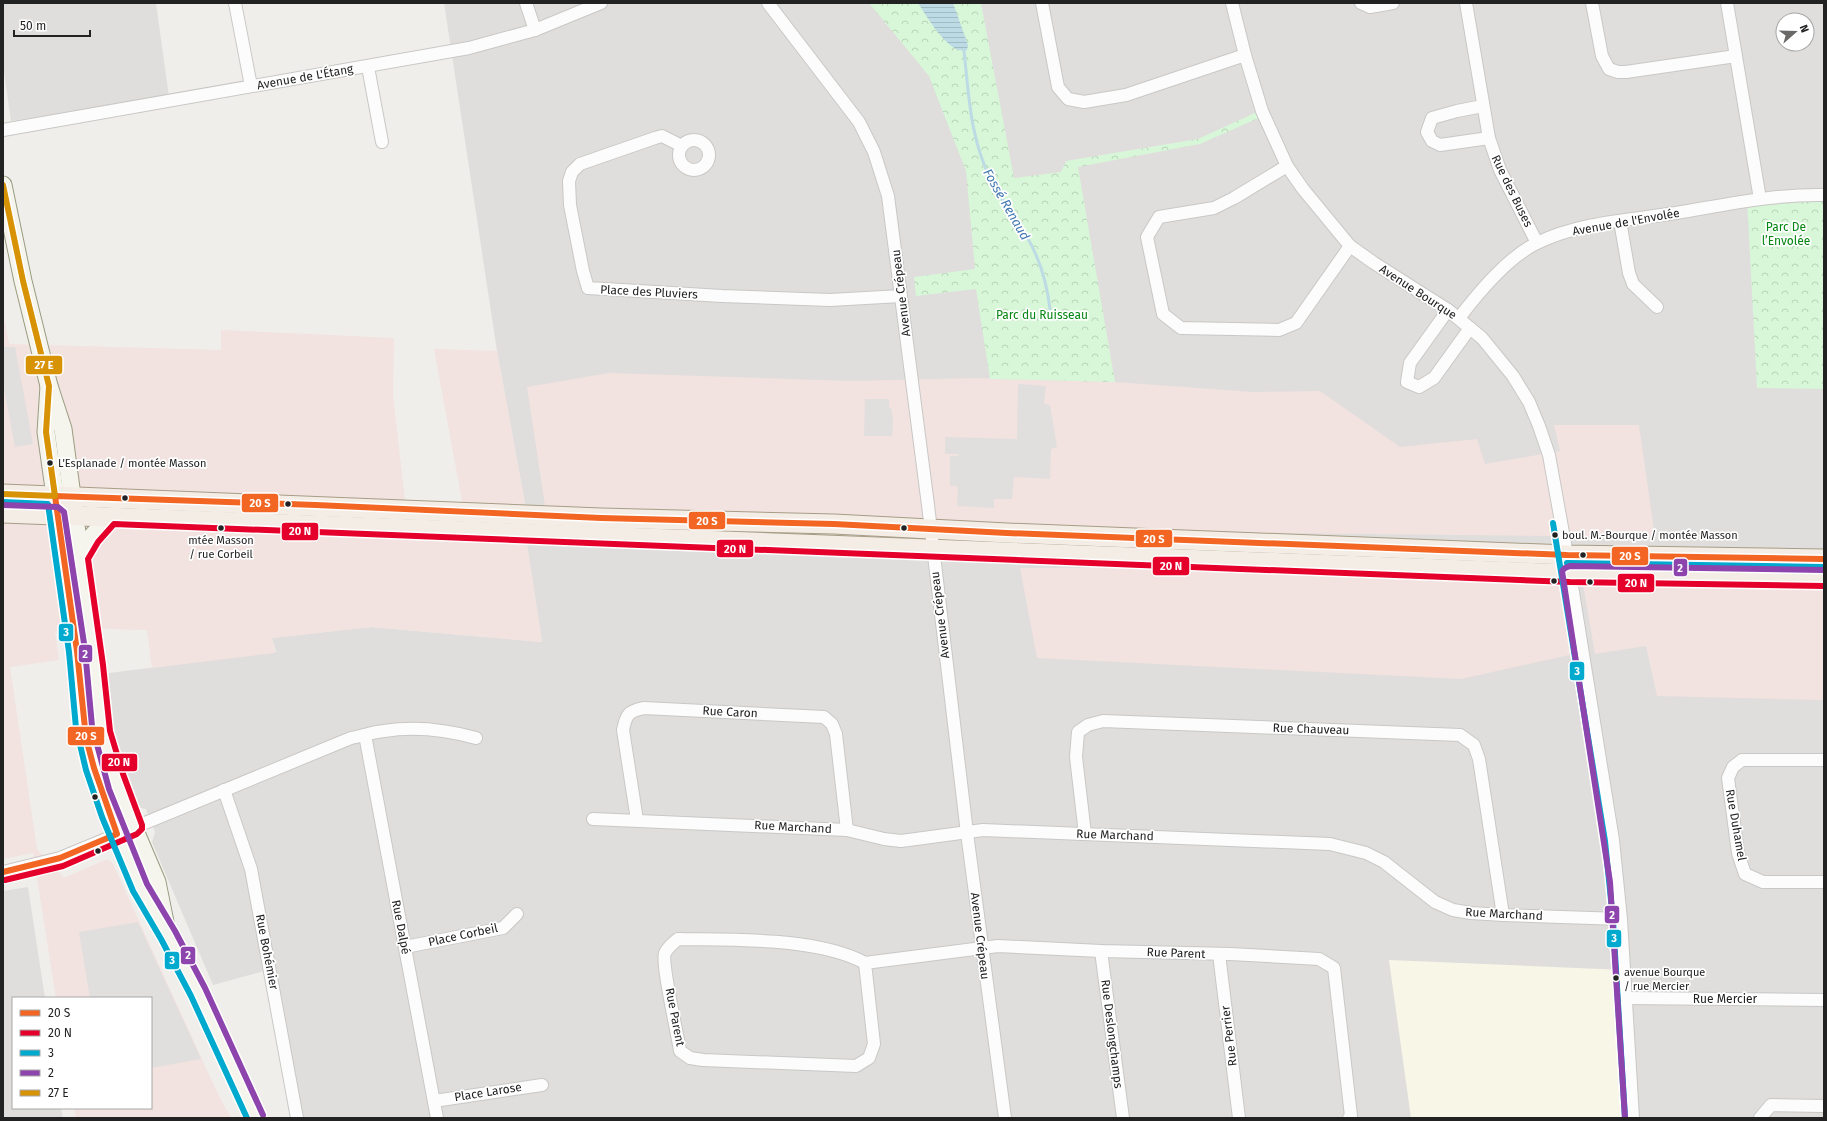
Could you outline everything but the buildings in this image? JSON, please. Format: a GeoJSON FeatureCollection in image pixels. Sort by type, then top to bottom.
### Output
{"type":"FeatureCollection","features":[{"type":"Feature","properties":{"kind":"main road"},"geometry":{"type":"LineString","coordinates":[[3,494],[111,516],[933,548],[1824,559]]}},
{"type":"Feature","properties":{"kind":"main road"},"geometry":{"type":"LineString","coordinates":[[3,513],[64,506],[316,505],[601,518],[834,524],[1570,574],[1824,578]]}},
{"type":"Feature","properties":{"kind":"street"},"geometry":{"type":"LineString","coordinates":[[235,3],[251,86]]}},
{"type":"Feature","properties":{"kind":"street"},"geometry":{"type":"LineString","coordinates":[[526,3],[535,30]]}},
{"type":"Feature","properties":{"kind":"street","name":"Avenue de L'Étang"},"geometry":{"type":"LineString","coordinates":[[3,130],[368,67],[469,48],[535,30],[601,3]]}},
{"type":"Feature","properties":{"kind":"street","name":"Avenue Crépeau"},"geometry":{"type":"LineString","coordinates":[[768,3],[848,106],[866,134],[888,196],[931,530],[966,833],[1004,1118]]}},
{"type":"Feature","properties":{"kind":"street"},"geometry":{"type":"LineString","coordinates":[[1042,3],[1058,87],[1068,99],[1084,102],[1126,95],[1245,55]]}},
{"type":"Feature","properties":{"kind":"street","name":"Avenue Bourque"},"geometry":{"type":"LineString","coordinates":[[1232,3],[1245,55],[1262,111],[1287,166],[1324,216],[1350,246],[1448,310],[1482,338],[1513,376],[1529,402],[1549,455],[1567,555],[1610,825],[1621,919],[1633,1118]]}},
{"type":"Feature","properties":{"kind":"street"},"geometry":{"type":"LineString","coordinates":[[1362,3],[1370,7],[1393,3]]}},
{"type":"Feature","properties":{"kind":"street","name":"Rue des Buses"},"geometry":{"type":"LineString","coordinates":[[1466,3],[1489,138],[1500,170],[1537,243]]}},
{"type":"Feature","properties":{"kind":"street"},"geometry":{"type":"LineString","coordinates":[[1592,3],[1602,56],[1609,69],[1618,72],[1626,72],[1736,56]]}},
{"type":"Feature","properties":{"kind":"street"},"geometry":{"type":"LineString","coordinates":[[1726,3],[1760,199]]}},
{"type":"Feature","properties":{"kind":"street"},"geometry":{"type":"LineString","coordinates":[[368,67],[382,142]]}},
{"type":"Feature","properties":{"kind":"street"},"geometry":{"type":"LineString","coordinates":[[1483,106],[1457,110],[1432,118],[1427,132],[1432,141],[1440,145],[1489,138]]}},
{"type":"Feature","properties":{"kind":"street","name":"Place des Pluviers"},"geometry":{"type":"LineString","coordinates":[[682,146],[662,136],[580,164],[572,172],[569,181],[570,205],[583,271],[588,288],[722,296],[830,300],[901,296]]}},
{"type":"Feature","properties":{"kind":"street"},"geometry":{"type":"LineString","coordinates":[[1287,166],[1234,198],[1214,208],[1159,217],[1147,236],[1163,314],[1181,328],[1279,330],[1296,323],[1350,246]]}},
{"type":"Feature","properties":{"kind":"street"},"geometry":{"type":"LineString","coordinates":[[3,185],[23,281],[49,386],[46,432],[64,506],[80,557],[95,666],[102,733],[115,777],[157,882],[168,936]]}},
{"type":"Feature","properties":{"kind":"street","name":"Avenue de l'Envolée"},"geometry":{"type":"LineString","coordinates":[[1459,318],[1491,279],[1521,254],[1537,243],[1574,229],[1760,199],[1798,195],[1824,195]]}},
{"type":"Feature","properties":{"kind":"street"},"geometry":{"type":"LineString","coordinates":[[1620,221],[1632,284],[1656,307]]}},
{"type":"Feature","properties":{"kind":"street"},"geometry":{"type":"LineString","coordinates":[[1448,310],[1410,363],[1407,382],[1419,387],[1434,378],[1470,328]]}},
{"type":"Feature","properties":{"kind":"street"},"geometry":{"type":"LineString","coordinates":[[64,506],[86,738],[94,768],[117,834],[140,888],[201,997],[256,1118]]}},
{"type":"Feature","properties":{"kind":"street"},"geometry":{"type":"LineString","coordinates":[[80,557],[91,537],[111,516]]}},
{"type":"Feature","properties":{"kind":"street","name":"Rue Caron"},"geometry":{"type":"LineString","coordinates":[[637,820],[623,730],[625,718],[633,710],[644,708],[824,717],[832,724],[836,734],[847,830]]}},
{"type":"Feature","properties":{"kind":"street","name":"Rue Chauveau"},"geometry":{"type":"LineString","coordinates":[[1085,834],[1076,757],[1078,732],[1088,725],[1102,721],[1460,735],[1474,745],[1479,759],[1503,915]]}},
{"type":"Feature","properties":{"kind":"street"},"geometry":{"type":"LineString","coordinates":[[3,872],[60,858],[351,738],[385,730],[407,729],[452,732],[476,738]]}},
{"type":"Feature","properties":{"kind":"street","name":"Rue Dalpé"},"geometry":{"type":"LineString","coordinates":[[365,735],[437,1118]]}},
{"type":"Feature","properties":{"kind":"street","name":"Rue Duhamel"},"geometry":{"type":"LineString","coordinates":[[1824,760],[1742,760],[1733,767],[1728,778],[1738,853],[1745,874],[1763,882],[1824,882]]}},
{"type":"Feature","properties":{"kind":"street","name":"Rue Bohémier"},"geometry":{"type":"LineString","coordinates":[[224,790],[251,869],[297,1118]]}},
{"type":"Feature","properties":{"kind":"street","name":"Rue Marchand"},"geometry":{"type":"LineString","coordinates":[[593,819],[847,830],[884,839],[901,841],[983,830],[1330,844],[1366,853],[1384,862],[1435,902],[1453,910],[1503,915],[1621,919]]}},
{"type":"Feature","properties":{"kind":"street","name":"Place Corbeil"},"geometry":{"type":"LineString","coordinates":[[405,948],[503,928],[517,914]]}},
{"type":"Feature","properties":{"kind":"street","name":"Rue Parent"},"geometry":{"type":"LineString","coordinates":[[865,963],[874,1044],[868,1058],[856,1066],[703,1060],[690,1058],[680,1051],[666,972],[665,954],[670,946],[678,939],[750,940],[794,944],[855,957],[865,963],[998,946],[1319,959],[1334,968],[1351,1116],[1349,1118]]}},
{"type":"Feature","properties":{"kind":"street","name":"Rue Deslongchamps"},"geometry":{"type":"LineString","coordinates":[[1101,951],[1123,1118]]}},
{"type":"Feature","properties":{"kind":"street","name":"Rue Perrier"},"geometry":{"type":"LineString","coordinates":[[1219,954],[1239,1118]]}},
{"type":"Feature","properties":{"kind":"street","name":"Rue Mercier"},"geometry":{"type":"LineString","coordinates":[[1625,998],[1824,1000]]}},
{"type":"Feature","properties":{"kind":"street","name":"Place Larose"},"geometry":{"type":"LineString","coordinates":[[434,1101],[542,1085]]}},
{"type":"Feature","properties":{"kind":"street"},"geometry":{"type":"LineString","coordinates":[[1760,1118],[1771,1105],[1824,1106]]}},
{"type":"Feature","properties":{"kind":"shaded area"},"geometry":{"type":"Polygon","coordinates":[[[3,3],[156,3],[169,97],[11,121],[3,65],[3,3]]]}},
{"type":"Feature","properties":{"kind":"shaded area"},"geometry":{"type":"Polygon","coordinates":[[[444,3],[1824,3],[1824,1118],[302,1118],[271,969],[213,985],[152,842],[155,832],[146,809],[136,807],[129,796],[114,741],[106,678],[109,673],[276,652],[272,638],[371,627],[542,642],[526,538],[530,531],[497,351],[444,3]]]}},
{"type":"Feature","properties":{"kind":"shaded area"},"geometry":{"type":"Polygon","coordinates":[[[3,312],[9,344],[221,350],[221,330],[394,338],[393,396],[408,526],[526,538],[542,642],[371,627],[272,638],[275,653],[152,668],[147,630],[106,629],[55,632],[59,660],[10,667],[37,849],[64,878],[105,860],[109,860],[113,864],[217,1092],[231,1118],[76,1118],[74,1109],[152,1109],[152,997],[56,997],[33,853],[3,859],[3,312]]]}},
{"type":"Feature","properties":{"kind":"shaded area"},"geometry":{"type":"Polygon","coordinates":[[[3,347],[15,347],[33,444],[15,447],[3,383],[3,347]]]}},
{"type":"Feature","properties":{"kind":"shaded area"},"geometry":{"type":"Polygon","coordinates":[[[434,349],[497,351],[530,531],[467,528],[434,349]]]}},
{"type":"Feature","properties":{"kind":"shaded area"},"geometry":{"type":"Polygon","coordinates":[[[609,373],[851,381],[979,378],[1115,382],[1253,392],[1320,391],[1400,447],[1477,439],[1485,464],[1560,451],[1554,425],[1639,425],[1655,537],[1266,533],[545,506],[527,387],[609,373]]]}},
{"type":"Feature","properties":{"kind":"shaded area"},"geometry":{"type":"Polygon","coordinates":[[[1018,384],[1046,386],[1044,404],[1050,405],[1057,447],[1051,449],[1050,479],[1014,477],[1012,499],[994,499],[994,508],[957,506],[958,488],[956,486],[950,486],[950,456],[958,456],[959,454],[945,454],[945,437],[1017,439],[1018,384]]]}},
{"type":"Feature","properties":{"kind":"shaded area"},"geometry":{"type":"Polygon","coordinates":[[[865,399],[889,399],[889,408],[891,408],[893,420],[892,436],[864,436],[865,399]]]}},
{"type":"Feature","properties":{"kind":"shaded area"},"geometry":{"type":"Polygon","coordinates":[[[1579,561],[1824,569],[1824,700],[1657,696],[1646,646],[1595,654],[1579,561]]]}},
{"type":"Feature","properties":{"kind":"shaded area"},"geometry":{"type":"Polygon","coordinates":[[[1564,566],[1578,653],[1461,679],[1037,658],[1020,568],[1564,566]]]}},
{"type":"Feature","properties":{"kind":"shaded area"},"geometry":{"type":"Polygon","coordinates":[[[28,887],[45,997],[12,997],[12,1109],[61,1109],[63,1118],[3,1118],[3,891],[28,887]]]}},
{"type":"Feature","properties":{"kind":"shaded area"},"geometry":{"type":"Polygon","coordinates":[[[138,922],[201,1059],[152,1068],[152,997],[90,997],[79,932],[138,922]]]}},
{"type":"Feature","properties":{"kind":"shaded area"},"geometry":{"type":"Polygon","coordinates":[[[1389,960],[1624,970],[1634,1118],[1411,1118],[1389,960]]]}},
{"type":"Feature","properties":{"kind":"green space","name":"Parc du Ruisseau"},"geometry":{"type":"Polygon","coordinates":[[[869,3],[981,3],[1014,178],[1061,172],[1066,161],[1198,139],[1257,112],[1259,118],[1200,144],[1078,167],[1115,382],[990,379],[976,289],[916,296],[914,277],[975,269],[966,171],[929,76],[869,3]]]}},
{"type":"Feature","properties":{"kind":"green space","name":"Parc De l’Envolée"},"geometry":{"type":"Polygon","coordinates":[[[1824,194],[1824,389],[1757,388],[1747,198],[1824,194]]]}},
{"type":"Feature","properties":{"kind":"water"},"geometry":{"type":"Polygon","coordinates":[[[918,3],[953,3],[968,45],[967,50],[960,50],[953,47],[946,41],[932,25],[918,3]]]}},
{"type":"Feature","properties":{"kind":"waterway","name":"Fossé Renaud"},"geometry":{"type":"LineString","coordinates":[[964,51],[971,116],[983,163],[994,186],[1027,237],[1036,254],[1045,281],[1050,309]]}},
{"type":"Feature","properties":{"kind":"transit line"},"geometry":{"type":"LineString","coordinates":[[3,185],[23,281],[49,386],[46,432],[55,496],[3,494]]}},
{"type":"Feature","properties":{"kind":"transit line"},"geometry":{"type":"LineString","coordinates":[[3,872],[60,858],[117,834],[94,768],[86,738],[77,651],[55,496],[316,505],[601,518],[834,524],[1007,533],[1567,555],[1824,559]]}},
{"type":"Feature","properties":{"kind":"transit line","name":"3"},"geometry":{"type":"LineString","coordinates":[[3,502],[48,504],[69,652],[76,728],[86,770],[102,817],[133,891],[161,939],[191,996],[247,1118]]}},
{"type":"Feature","properties":{"kind":"transit line","name":"2"},"geometry":{"type":"LineString","coordinates":[[3,505],[58,507],[64,512],[85,650],[92,726],[109,789],[147,884],[175,931],[205,988],[263,1115]]}},
{"type":"Feature","properties":{"kind":"transit line","name":"3"},"geometry":{"type":"LineString","coordinates":[[1553,523],[1605,841],[1613,920],[1625,1118]]}},
{"type":"Feature","properties":{"kind":"transit line"},"geometry":{"type":"LineString","coordinates":[[5,880],[63,866],[137,834],[142,829],[142,825],[123,774],[110,731],[103,665],[88,559],[98,542],[114,524],[1570,582],[1824,586]]}},
{"type":"Feature","properties":{"kind":"transit line","name":"3"},"geometry":{"type":"LineString","coordinates":[[1567,563],[1824,567]]}},
{"type":"Feature","properties":{"kind":"transit line","name":"2"},"geometry":{"type":"LineString","coordinates":[[1625,1118],[1610,882],[1562,571],[1570,566],[1824,570]]}},
{"type":"Feature","properties":{"kind":"place","name":"L'Esplanade / montée Masson"},"geometry":{"type":"Point","coordinates":[50,463]}},
{"type":"Feature","properties":{"kind":"place","name":"mtée Masson / rue Corbeil"},"geometry":{"type":"Point","coordinates":[221,528]}},
{"type":"Feature","properties":{"kind":"place","name":"boul. M.-Bourque / montée Masson"},"geometry":{"type":"Point","coordinates":[1555,535]}},
{"type":"Feature","properties":{"kind":"place","name":"avenue Bourque / rue Mercier"},"geometry":{"type":"Point","coordinates":[1616,978]}}]}
